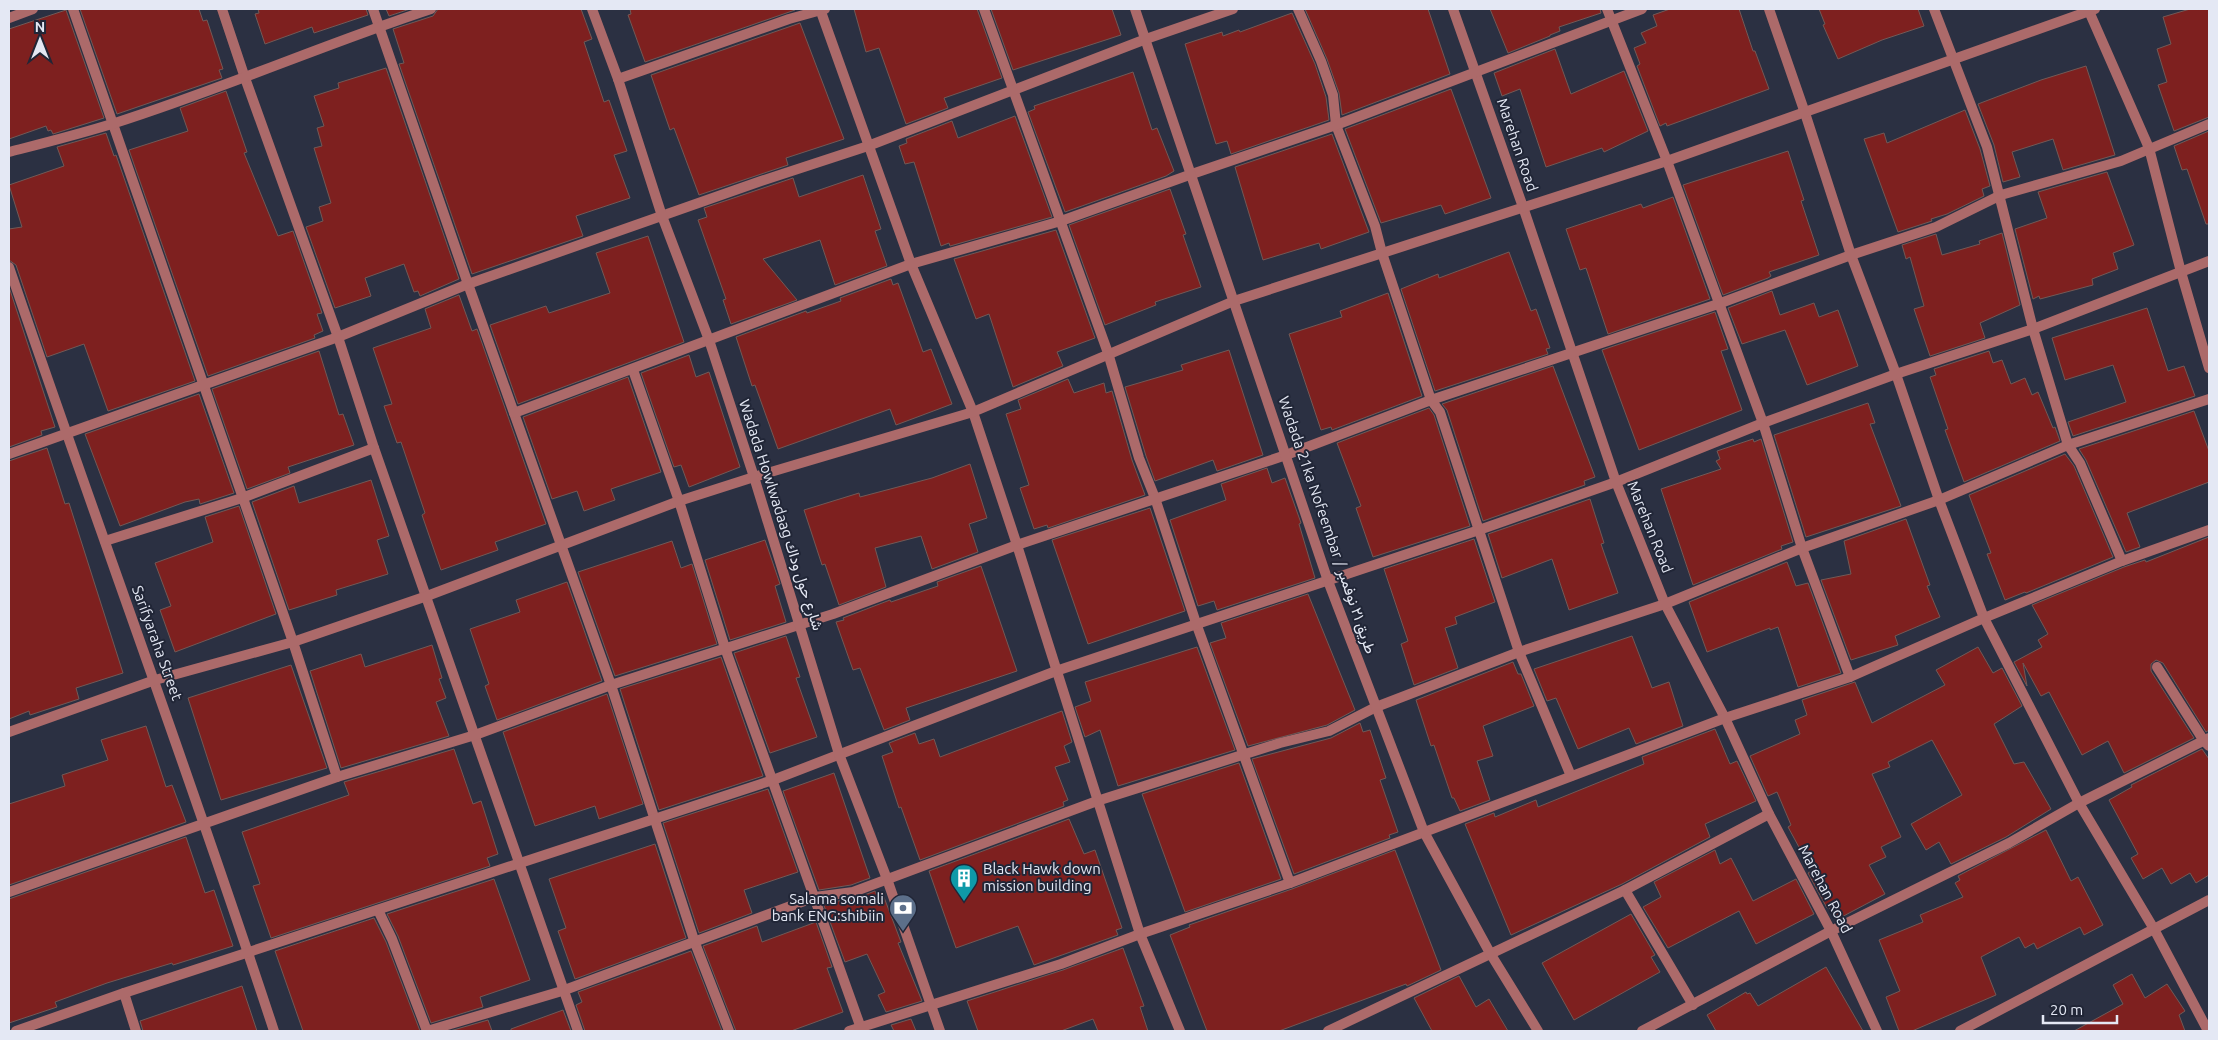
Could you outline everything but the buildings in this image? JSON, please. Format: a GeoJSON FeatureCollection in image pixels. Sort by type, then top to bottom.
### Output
{"type":"FeatureCollection","features":[{"type":"Feature","properties":{"kind":"street"},"geometry":{"type":"LineString","coordinates":[[9,18],[33,9]]}},
{"type":"Feature","properties":{"kind":"street"},"geometry":{"type":"LineString","coordinates":[[73,9],[293,642],[337,777]]}},
{"type":"Feature","properties":{"kind":"street"},"geometry":{"type":"LineString","coordinates":[[222,9],[244,78],[338,337],[374,448],[520,862],[562,991],[578,1031]]}},
{"type":"Feature","properties":{"kind":"street"},"geometry":{"type":"LineString","coordinates":[[373,9],[468,284],[612,686],[695,943],[729,1031]]}},
{"type":"Feature","properties":{"kind":"street"},"geometry":{"type":"LineString","coordinates":[[9,152],[114,123],[244,78],[380,26],[431,9]]}},
{"type":"Feature","properties":{"kind":"street","name":"Wadada Howlwadaag شارع حول وداك"},"geometry":{"type":"LineString","coordinates":[[592,9],[618,79],[662,216],[709,340],[754,477],[839,754],[887,880],[940,1031]]}},
{"type":"Feature","properties":{"kind":"street"},"geometry":{"type":"LineString","coordinates":[[618,79],[788,19],[822,9],[868,146],[911,264],[973,412],[1140,934],[1180,1031]]}},
{"type":"Feature","properties":{"kind":"street"},"geometry":{"type":"LineString","coordinates":[[984,9],[1015,90],[1108,354],[1139,458],[1155,498],[1196,623],[1290,883]]}},
{"type":"Feature","properties":{"kind":"street","name":"Wadada 21ka Nofeembar / طريق ٢١ نوفمبر"},"geometry":{"type":"LineString","coordinates":[[1135,9],[1328,581],[1424,832],[1490,953],[1538,1031]]}},
{"type":"Feature","properties":{"kind":"street"},"geometry":{"type":"LineString","coordinates":[[9,454],[338,337],[468,284],[868,146],[1146,39],[1233,9]]}},
{"type":"Feature","properties":{"kind":"street"},"geometry":{"type":"LineString","coordinates":[[1298,9],[1321,61],[1333,95],[1336,126],[1375,226],[1382,253],[1431,400],[1440,412],[1519,652],[1572,776]]}},
{"type":"Feature","properties":{"kind":"street","name":"Marehan Road"},"geometry":{"type":"LineString","coordinates":[[1453,9],[1523,207],[1616,482],[1665,604],[1726,718],[1769,814],[1831,931],[1877,1031]]}},
{"type":"Feature","properties":{"kind":"street"},"geometry":{"type":"LineString","coordinates":[[1607,9],[1667,161],[1762,424],[1802,548],[1850,677]]}},
{"type":"Feature","properties":{"kind":"street"},"geometry":{"type":"LineString","coordinates":[[514,413],[633,370],[911,264],[1061,221],[1192,174],[1336,126],[1642,9]]}},
{"type":"Feature","properties":{"kind":"street"},"geometry":{"type":"LineString","coordinates":[[1769,9],[1851,255],[1896,374],[1939,500],[1984,618],[2079,802],[2154,929],[2208,1031]]}},
{"type":"Feature","properties":{"kind":"street"},"geometry":{"type":"LineString","coordinates":[[1934,9],[1987,147],[2001,196],[2033,329],[2068,445],[2080,463],[2122,561]]}},
{"type":"Feature","properties":{"kind":"street"},"geometry":{"type":"LineString","coordinates":[[9,732],[155,680],[293,642],[426,596],[679,501],[973,412],[1234,301],[1667,161],[2091,9],[2149,148],[2181,272],[2209,368]]}},
{"type":"Feature","properties":{"kind":"street"},"geometry":{"type":"LineString","coordinates":[[9,892],[337,777],[475,735],[612,686],[800,625],[1017,545],[1286,455],[1431,400],[1718,304],[1851,255],[1936,227],[2001,196],[2121,161],[2209,124]]}},
{"type":"Feature","properties":{"kind":"street"},"geometry":{"type":"LineString","coordinates":[[16,1031],[124,993],[773,780],[1056,671],[1196,623],[1328,581],[1616,482],[1762,424],[1896,374],[2033,329],[2209,261]]}},
{"type":"Feature","properties":{"kind":"street","name":"Sarifyaraha Street"},"geometry":{"type":"LineString","coordinates":[[9,267],[66,434],[155,680],[274,1031]]}},
{"type":"Feature","properties":{"kind":"street"},"geometry":{"type":"LineString","coordinates":[[633,370],[679,501],[725,648],[861,1029]]}},
{"type":"Feature","properties":{"kind":"street"},"geometry":{"type":"LineString","coordinates":[[378,910],[392,939],[427,1031],[562,991],[815,898],[853,892],[1097,801],[1280,743],[1329,731],[1376,707],[1519,652],[1665,604],[1802,548],[1939,500],[2068,445],[2209,399]]}},
{"type":"Feature","properties":{"kind":"street"},"geometry":{"type":"LineString","coordinates":[[105,541],[242,498],[374,448]]}},
{"type":"Feature","properties":{"kind":"street"},"geometry":{"type":"LineString","coordinates":[[849,1031],[861,1029],[1061,964],[1140,934],[1290,883],[1726,718],[1850,677],[1984,618],[2122,561],[2209,530]]}},
{"type":"Feature","properties":{"kind":"street"},"geometry":{"type":"LineString","coordinates":[[1642,1031],[1831,931],[2009,844],[2079,802],[2207,742],[2157,667]]}},
{"type":"Feature","properties":{"kind":"street"},"geometry":{"type":"LineString","coordinates":[[1328,1031],[1625,890],[1769,814]]}},
{"type":"Feature","properties":{"kind":"street"},"geometry":{"type":"LineString","coordinates":[[1625,890],[1692,1005]]}},
{"type":"Feature","properties":{"kind":"street"},"geometry":{"type":"LineString","coordinates":[[1960,1031],[2209,900]]}},
{"type":"Feature","properties":{"kind":"street"},"geometry":{"type":"LineString","coordinates":[[124,993],[136,1031]]}},
{"type":"Feature","properties":{"kind":"place","name":"Black Hawk down mission building"},"geometry":{"type":"Point","coordinates":[964,902]}},
{"type":"Feature","properties":{"kind":"place","name":"Salama somali bank ENG:shibiin"},"geometry":{"type":"Point","coordinates":[903,932]}}]}
